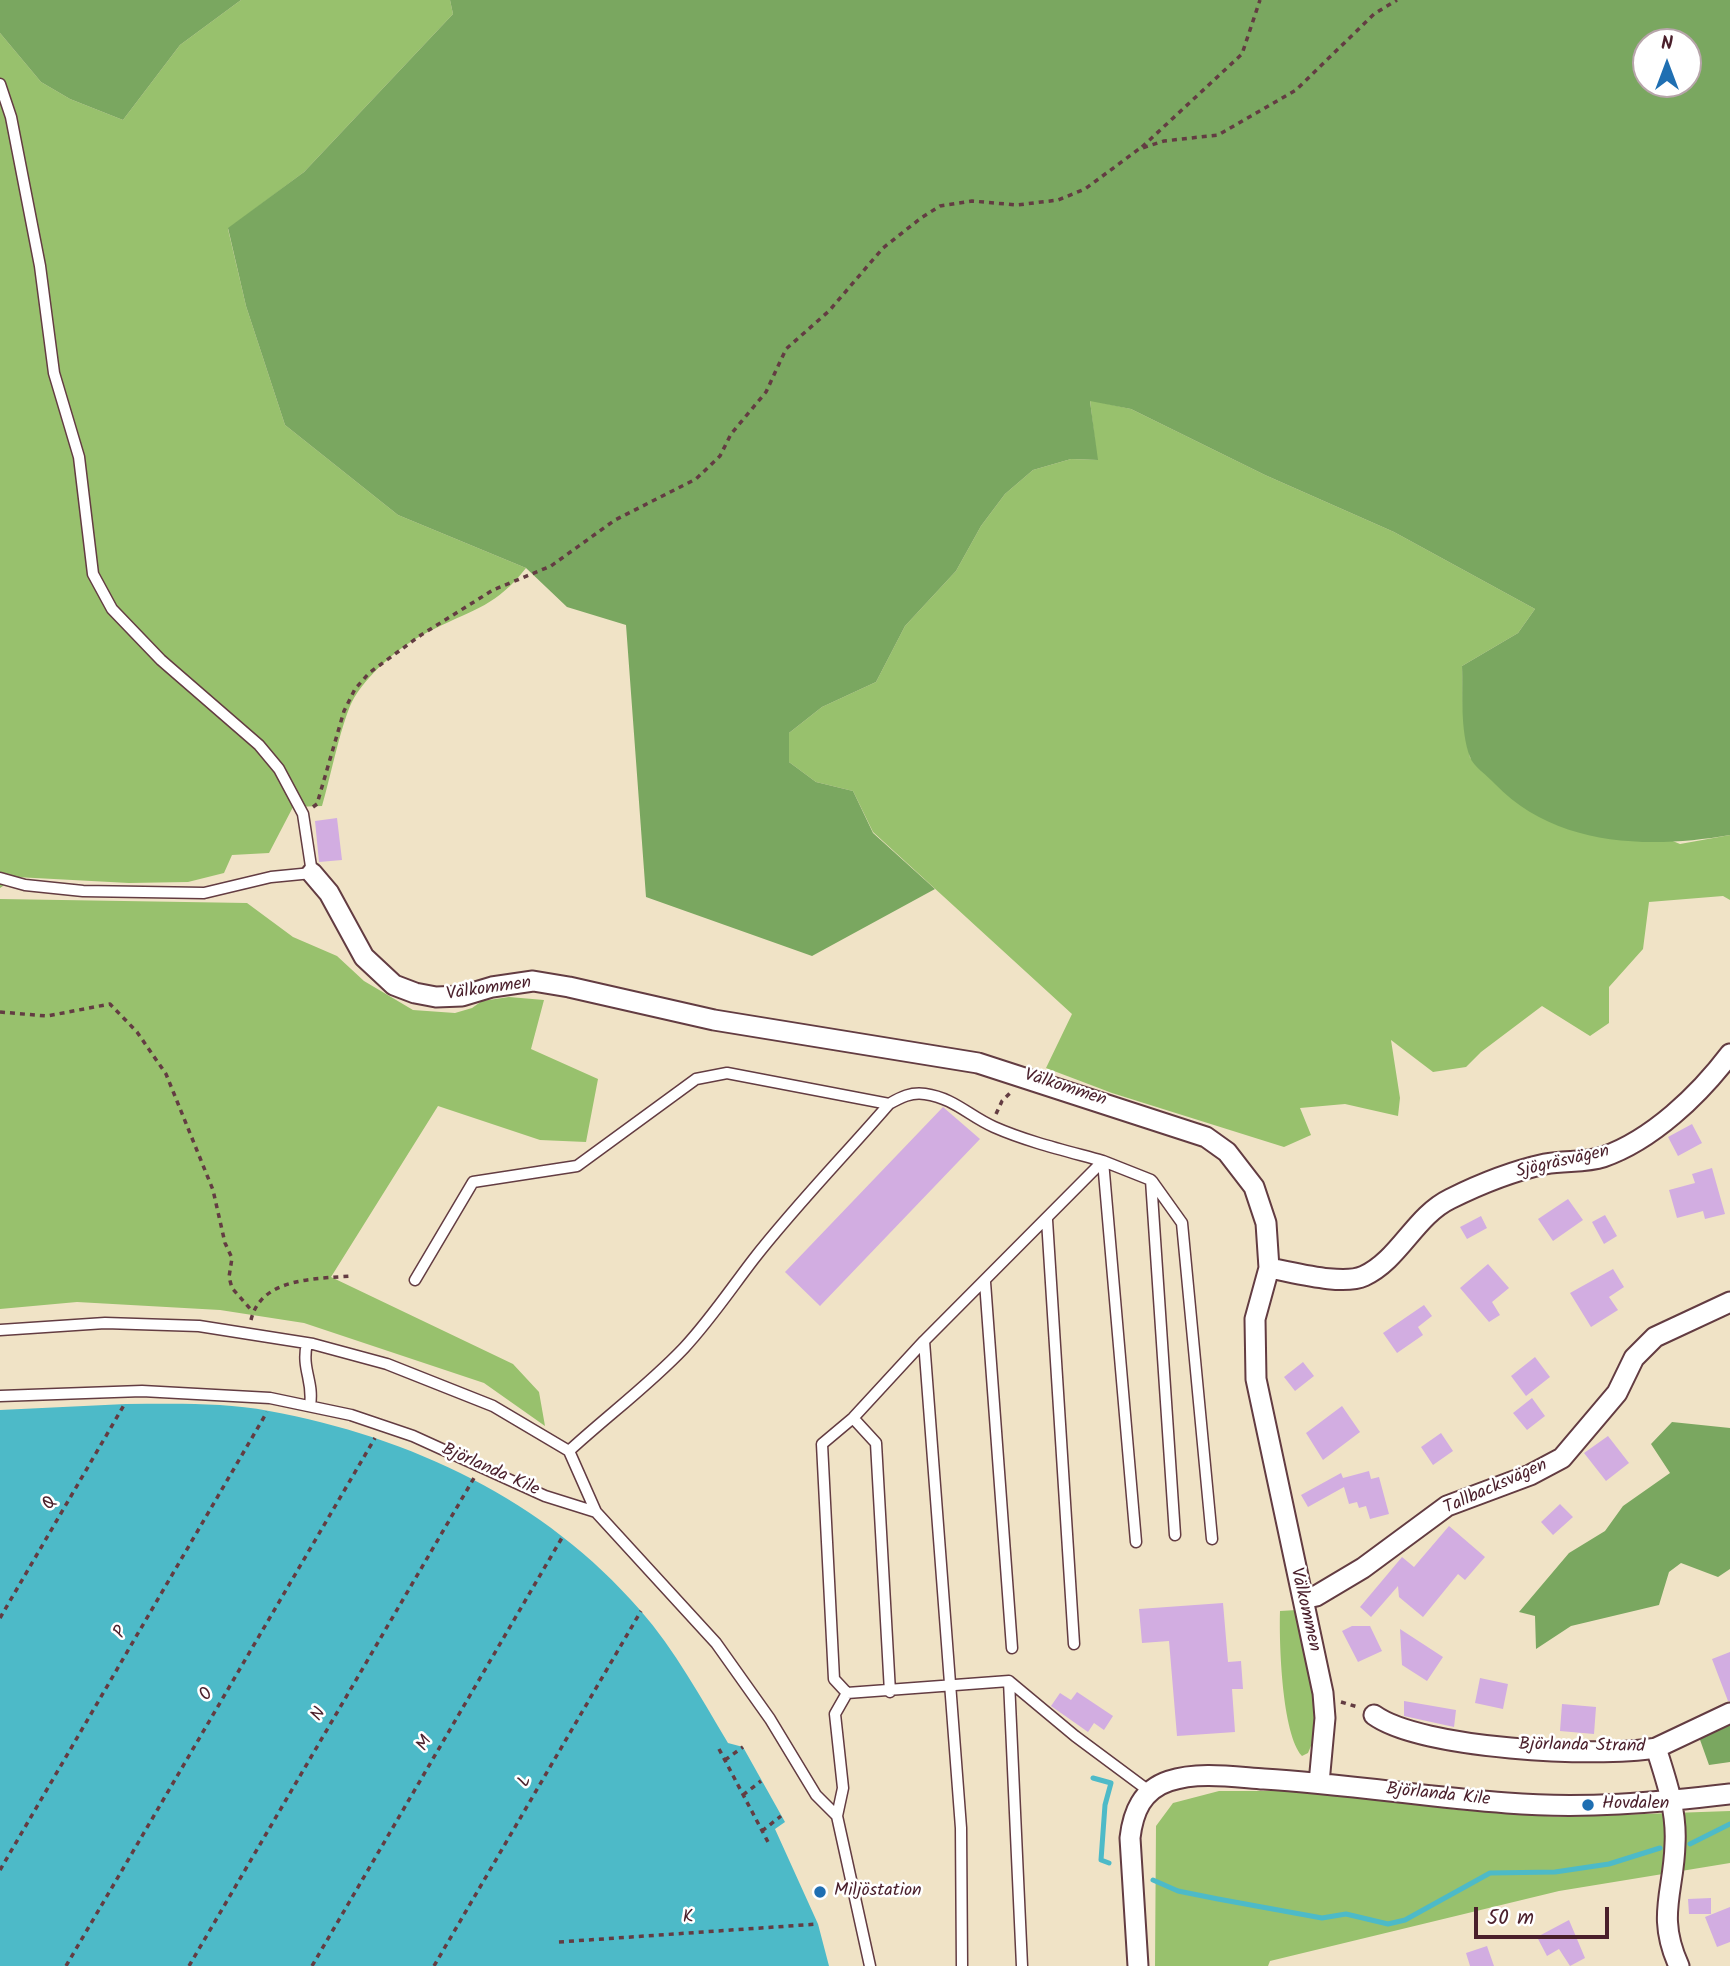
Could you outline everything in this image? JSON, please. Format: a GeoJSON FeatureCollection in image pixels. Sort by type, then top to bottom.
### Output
{"type":"FeatureCollection","features":[{"type":"Feature","properties":{"kind":"street","name":"Välkommen"},"geometry":{"type":"LineString","coordinates":[[312,873],[329,893],[364,957],[394,985],[415,993],[436,997],[461,996],[492,987],[533,981],[714,1020],[978,1063],[1206,1137],[1227,1152],[1254,1187],[1266,1223],[1269,1268],[1255,1319],[1256,1379],[1323,1695],[1325,1718],[1319,1783]]}},
{"type":"Feature","properties":{"kind":"street","name":"Sjögräsvägen"},"geometry":{"type":"LineString","coordinates":[[1269,1268],[1349,1280],[1363,1277],[1382,1265],[1431,1212],[1447,1200],[1522,1170],[1548,1163],[1602,1158],[1636,1141],[1672,1114],[1730,1054]]}},
{"type":"Feature","properties":{"kind":"street","name":"Tallbacksvägen"},"geometry":{"type":"LineString","coordinates":[[1303,1599],[1316,1596],[1363,1568],[1447,1506],[1530,1475],[1562,1458],[1617,1393],[1634,1357],[1655,1337],[1730,1302]]}},
{"type":"Feature","properties":{"kind":"street"},"geometry":{"type":"LineString","coordinates":[[1656,1748],[1730,1713]]}},
{"type":"Feature","properties":{"kind":"street","name":"Björlanda Strand"},"geometry":{"type":"LineString","coordinates":[[1374,1714],[1386,1723],[1411,1732],[1521,1748],[1636,1751],[1656,1748],[1671,1801],[1675,1842],[1665,1901],[1666,1923],[1679,1966]]}},
{"type":"Feature","properties":{"kind":"street","name":"Björlanda Kile"},"geometry":{"type":"LineString","coordinates":[[1149,1791],[1171,1780],[1198,1777],[1319,1783],[1549,1806],[1671,1801],[1730,1794]]}},
{"type":"Feature","properties":{"kind":"street"},"geometry":{"type":"LineString","coordinates":[[1138,1966],[1130,1838],[1134,1813],[1149,1791]]}},
{"type":"Feature","properties":{"kind":"lane"},"geometry":{"type":"LineString","coordinates":[[0,84],[11,117],[40,266],[54,373],[79,457],[93,574],[111,609],[161,660],[271,759],[303,814],[312,873],[271,877],[204,892],[83,891],[24,885],[0,878]]}},
{"type":"Feature","properties":{"kind":"lane"},"geometry":{"type":"LineString","coordinates":[[415,1280],[473,1182],[577,1166],[696,1079],[727,1073],[889,1104]]}},
{"type":"Feature","properties":{"kind":"lane"},"geometry":{"type":"LineString","coordinates":[[569,1451],[658,1375],[686,1346],[719,1309],[785,1221],[889,1104],[905,1095],[925,1094],[968,1109],[991,1126],[1103,1161],[1152,1180],[1182,1223],[1212,1539]]}},
{"type":"Feature","properties":{"kind":"lane"},"geometry":{"type":"LineString","coordinates":[[1103,1161],[924,1341],[853,1418],[822,1444],[834,1679],[847,1693],[890,1692],[951,1684],[1009,1681],[1074,1736],[1149,1791]]}},
{"type":"Feature","properties":{"kind":"lane"},"geometry":{"type":"LineString","coordinates":[[1103,1161],[1136,1542]]}},
{"type":"Feature","properties":{"kind":"lane"},"geometry":{"type":"LineString","coordinates":[[1152,1180],[1175,1535]]}},
{"type":"Feature","properties":{"kind":"lane"},"geometry":{"type":"LineString","coordinates":[[1047,1220],[1074,1644]]}},
{"type":"Feature","properties":{"kind":"lane"},"geometry":{"type":"LineString","coordinates":[[985,1282],[1012,1648]]}},
{"type":"Feature","properties":{"kind":"lane"},"geometry":{"type":"LineString","coordinates":[[0,1330],[105,1323],[199,1326],[248,1332],[307,1343],[387,1364],[493,1406],[569,1451],[596,1512],[716,1643],[770,1719],[816,1795],[837,1816]]}},
{"type":"Feature","properties":{"kind":"lane"},"geometry":{"type":"LineString","coordinates":[[924,1341],[961,1828],[962,1966]]}},
{"type":"Feature","properties":{"kind":"lane"},"geometry":{"type":"LineString","coordinates":[[307,1343],[303,1363],[313,1391],[310,1406]]}},
{"type":"Feature","properties":{"kind":"lane","name":"Björlanda Kile"},"geometry":{"type":"LineString","coordinates":[[0,1396],[142,1391],[206,1392],[270,1398],[352,1415],[413,1436],[545,1496],[596,1512]]}},
{"type":"Feature","properties":{"kind":"lane"},"geometry":{"type":"LineString","coordinates":[[853,1418],[876,1443],[890,1692]]}},
{"type":"Feature","properties":{"kind":"lane"},"geometry":{"type":"LineString","coordinates":[[1009,1681],[1022,1966]]}},
{"type":"Feature","properties":{"kind":"lane"},"geometry":{"type":"LineString","coordinates":[[847,1693],[835,1714],[843,1788],[837,1816],[870,1966]]}},
{"type":"Feature","properties":{"kind":"path"},"geometry":{"type":"LineString","coordinates":[[303,814],[317,804],[344,711],[355,689],[369,673],[421,635],[493,590],[551,566],[615,520],[696,479],[720,456],[732,433],[766,392],[786,348],[829,311],[883,248],[912,225],[940,206],[972,201],[1017,205],[1058,200],[1085,189],[1139,149],[1241,54],[1260,0]]}},
{"type":"Feature","properties":{"kind":"path"},"geometry":{"type":"LineString","coordinates":[[1139,149],[1164,141],[1218,135],[1296,90],[1374,14],[1396,0]]}},
{"type":"Feature","properties":{"kind":"path"},"geometry":{"type":"LineString","coordinates":[[0,1012],[47,1016],[110,1004],[137,1032],[166,1074],[203,1162],[232,1258],[229,1277],[232,1288],[253,1312]]}},
{"type":"Feature","properties":{"kind":"path"},"geometry":{"type":"LineString","coordinates":[[991,1126],[1002,1101],[1016,1088],[1015,1073]]}},
{"type":"Feature","properties":{"kind":"path"},"geometry":{"type":"LineString","coordinates":[[248,1332],[253,1312],[260,1302],[279,1287],[302,1280],[352,1276]]}},
{"type":"Feature","properties":{"kind":"path","name":"Q"},"geometry":{"type":"LineString","coordinates":[[0,1618],[125,1404]]}},
{"type":"Feature","properties":{"kind":"path","name":"P"},"geometry":{"type":"LineString","coordinates":[[0,1870],[268,1410]]}},
{"type":"Feature","properties":{"kind":"path","name":"O"},"geometry":{"type":"LineString","coordinates":[[66,1966],[375,1438]]}},
{"type":"Feature","properties":{"kind":"path","name":"N"},"geometry":{"type":"LineString","coordinates":[[189,1966],[474,1477]]}},
{"type":"Feature","properties":{"kind":"path","name":"M"},"geometry":{"type":"LineString","coordinates":[[312,1966],[563,1536]]}},
{"type":"Feature","properties":{"kind":"path","name":"L"},"geometry":{"type":"LineString","coordinates":[[434,1966],[641,1611]]}},
{"type":"Feature","properties":{"kind":"path"},"geometry":{"type":"LineString","coordinates":[[1323,1695],[1374,1714]]}},
{"type":"Feature","properties":{"kind":"path"},"geometry":{"type":"LineString","coordinates":[[725,1760],[743,1747]]}},
{"type":"Feature","properties":{"kind":"path"},"geometry":{"type":"LineString","coordinates":[[719,1749],[768,1842]]}},
{"type":"Feature","properties":{"kind":"path"},"geometry":{"type":"LineString","coordinates":[[743,1795],[761,1781]]}},
{"type":"Feature","properties":{"kind":"path"},"geometry":{"type":"LineString","coordinates":[[762,1831],[781,1816]]}},
{"type":"Feature","properties":{"kind":"path","name":"K"},"geometry":{"type":"LineString","coordinates":[[559,1942],[818,1924]]}},
{"type":"Feature","properties":{"kind":"green space"},"geometry":{"type":"Polygon","coordinates":[[[0,0],[241,0],[180,45],[123,120],[70,99],[41,82],[0,33],[0,0]]]}},
{"type":"Feature","properties":{"kind":"green space"},"geometry":{"type":"Polygon","coordinates":[[[241,0],[450,0],[453,14],[304,172],[228,229],[246,306],[285,425],[398,515],[526,568],[495,598],[411,642],[370,677],[350,707],[322,806],[293,807],[269,853],[232,855],[224,873],[188,882],[129,883],[16,877],[0,888],[0,33],[41,82],[70,99],[123,120],[180,45],[241,0]]]}},
{"type":"Feature","properties":{"kind":"green space"},"geometry":{"type":"Polygon","coordinates":[[[450,0],[1730,0],[1730,835],[1668,842],[1605,838],[1575,832],[1546,821],[1519,805],[1477,767],[1470,757],[1463,724],[1462,666],[1518,633],[1535,609],[1394,532],[1265,475],[1131,409],[1090,401],[1098,460],[1071,459],[1033,470],[1005,494],[981,526],[956,571],[905,626],[876,682],[822,707],[789,733],[789,762],[816,782],[853,791],[873,833],[935,889],[812,956],[646,897],[626,625],[567,607],[526,568],[398,515],[285,425],[246,306],[228,228],[304,172],[453,14],[450,0]]]}},
{"type":"Feature","properties":{"kind":"green space"},"geometry":{"type":"Polygon","coordinates":[[[1090,400],[1131,409],[1265,475],[1394,532],[1535,609],[1518,633],[1462,666],[1463,712],[1470,758],[1680,844],[1730,835],[1730,900],[1723,896],[1649,902],[1643,949],[1609,987],[1609,1023],[1590,1036],[1542,1006],[1481,1052],[1466,1067],[1433,1072],[1391,1040],[1400,1098],[1398,1116],[1345,1104],[1300,1108],[1311,1135],[1284,1147],[1112,1093],[1046,1068],[1072,1014],[873,832],[853,791],[816,782],[789,762],[789,733],[822,707],[876,682],[905,626],[956,571],[981,526],[1005,494],[1033,470],[1071,459],[1097,460],[1090,400]]]}},
{"type":"Feature","properties":{"kind":"green space"},"geometry":{"type":"Polygon","coordinates":[[[0,899],[247,903],[293,937],[337,956],[364,981],[413,1010],[455,1013],[472,1008],[482,1001],[509,997],[544,1000],[531,1049],[598,1079],[586,1142],[540,1140],[438,1106],[331,1277],[513,1364],[539,1392],[545,1426],[484,1383],[304,1323],[220,1310],[77,1302],[0,1309],[0,899]]]}},
{"type":"Feature","properties":{"kind":"green space"},"geometry":{"type":"Polygon","coordinates":[[[1672,1422],[1730,1428],[1730,1569],[1718,1577],[1681,1563],[1669,1572],[1659,1605],[1571,1626],[1536,1649],[1535,1616],[1519,1612],[1569,1553],[1605,1531],[1623,1506],[1670,1473],[1651,1444],[1672,1422]]]}},
{"type":"Feature","properties":{"kind":"green space"},"geometry":{"type":"Polygon","coordinates":[[[1297,1610],[1316,1701],[1314,1737],[1308,1753],[1302,1756],[1295,1745],[1286,1709],[1280,1644],[1280,1611],[1297,1610]]]}},
{"type":"Feature","properties":{"kind":"green space"},"geometry":{"type":"Polygon","coordinates":[[[1730,1720],[1730,1762],[1709,1765],[1699,1737],[1730,1720]]]}},
{"type":"Feature","properties":{"kind":"green space"},"geometry":{"type":"Polygon","coordinates":[[[1219,1791],[1312,1791],[1459,1810],[1559,1817],[1730,1811],[1730,1863],[1559,1891],[1270,1961],[1268,1966],[1155,1966],[1156,1826],[1173,1803],[1219,1791]]]}},
{"type":"Feature","properties":{"kind":"water"},"geometry":{"type":"Polygon","coordinates":[[[126,1404],[198,1404],[251,1408],[322,1423],[374,1438],[424,1456],[472,1479],[562,1536],[603,1571],[653,1625],[728,1743],[743,1747],[785,1822],[775,1829],[818,1924],[829,1966],[0,1966],[0,1410],[126,1404]]]}},
{"type":"Feature","properties":{"kind":"building"},"geometry":{"type":"Polygon","coordinates":[[[337,818],[342,860],[319,862],[315,821],[337,818]]]}},
{"type":"Feature","properties":{"kind":"building"},"geometry":{"type":"Polygon","coordinates":[[[943,1107],[980,1139],[820,1306],[785,1272],[943,1107]]]}},
{"type":"Feature","properties":{"kind":"building"},"geometry":{"type":"Polygon","coordinates":[[[1692,1124],[1702,1143],[1678,1156],[1668,1137],[1692,1124]]]}},
{"type":"Feature","properties":{"kind":"building"},"geometry":{"type":"Polygon","coordinates":[[[1712,1168],[1725,1214],[1705,1219],[1703,1211],[1677,1218],[1669,1190],[1695,1183],[1692,1174],[1712,1168]]]}},
{"type":"Feature","properties":{"kind":"building"},"geometry":{"type":"Polygon","coordinates":[[[1568,1199],[1583,1220],[1553,1241],[1538,1219],[1568,1199]]]}},
{"type":"Feature","properties":{"kind":"building"},"geometry":{"type":"Polygon","coordinates":[[[1605,1215],[1617,1236],[1604,1244],[1592,1222],[1605,1215]]]}},
{"type":"Feature","properties":{"kind":"building"},"geometry":{"type":"Polygon","coordinates":[[[1481,1216],[1487,1228],[1467,1239],[1460,1227],[1481,1216]]]}},
{"type":"Feature","properties":{"kind":"building"},"geometry":{"type":"Polygon","coordinates":[[[1488,1264],[1509,1288],[1492,1302],[1500,1315],[1489,1322],[1460,1288],[1488,1264]]]}},
{"type":"Feature","properties":{"kind":"building"},"geometry":{"type":"Polygon","coordinates":[[[1613,1269],[1624,1287],[1609,1297],[1618,1310],[1591,1327],[1570,1293],[1613,1269]]]}},
{"type":"Feature","properties":{"kind":"building"},"geometry":{"type":"Polygon","coordinates":[[[1424,1305],[1432,1316],[1418,1327],[1423,1335],[1397,1353],[1383,1333],[1424,1305]]]}},
{"type":"Feature","properties":{"kind":"building"},"geometry":{"type":"Polygon","coordinates":[[[1535,1357],[1550,1377],[1526,1396],[1511,1376],[1535,1357]]]}},
{"type":"Feature","properties":{"kind":"building"},"geometry":{"type":"Polygon","coordinates":[[[1303,1362],[1314,1376],[1295,1391],[1284,1377],[1303,1362]]]}},
{"type":"Feature","properties":{"kind":"building"},"geometry":{"type":"Polygon","coordinates":[[[1532,1398],[1545,1416],[1527,1430],[1513,1413],[1532,1398]]]}},
{"type":"Feature","properties":{"kind":"building"},"geometry":{"type":"Polygon","coordinates":[[[1342,1406],[1360,1432],[1323,1460],[1306,1433],[1342,1406]]]}},
{"type":"Feature","properties":{"kind":"building"},"geometry":{"type":"Polygon","coordinates":[[[1441,1433],[1453,1451],[1433,1465],[1421,1447],[1441,1433]]]}},
{"type":"Feature","properties":{"kind":"building"},"geometry":{"type":"Polygon","coordinates":[[[1608,1436],[1629,1463],[1606,1481],[1584,1453],[1608,1436]]]}},
{"type":"Feature","properties":{"kind":"building"},"geometry":{"type":"Polygon","coordinates":[[[1369,1471],[1371,1479],[1379,1477],[1389,1514],[1370,1519],[1366,1506],[1359,1508],[1357,1502],[1349,1504],[1344,1487],[1308,1507],[1301,1495],[1341,1473],[1343,1478],[1369,1471]]]}},
{"type":"Feature","properties":{"kind":"building"},"geometry":{"type":"Polygon","coordinates":[[[1560,1504],[1573,1517],[1553,1535],[1541,1522],[1560,1504]]]}},
{"type":"Feature","properties":{"kind":"building"},"geometry":{"type":"Polygon","coordinates":[[[1449,1526],[1485,1557],[1465,1580],[1458,1574],[1423,1617],[1399,1597],[1398,1586],[1371,1617],[1360,1607],[1402,1557],[1414,1567],[1449,1526]]]}},
{"type":"Feature","properties":{"kind":"building"},"geometry":{"type":"Polygon","coordinates":[[[1223,1603],[1228,1662],[1241,1661],[1243,1689],[1232,1689],[1235,1732],[1177,1736],[1169,1641],[1142,1643],[1139,1609],[1223,1603]]]}},
{"type":"Feature","properties":{"kind":"building"},"geometry":{"type":"Polygon","coordinates":[[[1352,1626],[1370,1626],[1382,1651],[1358,1662],[1342,1631],[1352,1626]]]}},
{"type":"Feature","properties":{"kind":"building"},"geometry":{"type":"Polygon","coordinates":[[[1400,1629],[1443,1657],[1427,1681],[1402,1665],[1400,1629]]]}},
{"type":"Feature","properties":{"kind":"building"},"geometry":{"type":"Polygon","coordinates":[[[1730,1652],[1730,1701],[1728,1701],[1712,1659],[1730,1652]]]}},
{"type":"Feature","properties":{"kind":"building"},"geometry":{"type":"Polygon","coordinates":[[[1480,1678],[1508,1684],[1503,1709],[1475,1703],[1480,1678]]]}},
{"type":"Feature","properties":{"kind":"building"},"geometry":{"type":"Polygon","coordinates":[[[1077,1692],[1113,1716],[1104,1730],[1094,1723],[1088,1732],[1051,1706],[1060,1693],[1071,1700],[1077,1692]]]}},
{"type":"Feature","properties":{"kind":"building"},"geometry":{"type":"Polygon","coordinates":[[[1404,1701],[1456,1710],[1454,1727],[1404,1716],[1404,1701]]]}},
{"type":"Feature","properties":{"kind":"building"},"geometry":{"type":"Polygon","coordinates":[[[1562,1704],[1596,1707],[1594,1734],[1560,1731],[1562,1704]]]}},
{"type":"Feature","properties":{"kind":"building"},"geometry":{"type":"Polygon","coordinates":[[[1711,1898],[1711,1914],[1689,1914],[1688,1899],[1711,1898]]]}},
{"type":"Feature","properties":{"kind":"building"},"geometry":{"type":"Polygon","coordinates":[[[1730,1907],[1730,1942],[1717,1947],[1705,1917],[1730,1907]]]}},
{"type":"Feature","properties":{"kind":"building"},"geometry":{"type":"Polygon","coordinates":[[[1569,1920],[1585,1958],[1570,1966],[1559,1949],[1547,1956],[1537,1937],[1569,1920]]]}},
{"type":"Feature","properties":{"kind":"building"},"geometry":{"type":"Polygon","coordinates":[[[1487,1946],[1494,1966],[1470,1966],[1466,1953],[1487,1946]]]}},
{"type":"Feature","properties":{"kind":"waterway"},"geometry":{"type":"LineString","coordinates":[[1093,1778],[1111,1783],[1105,1805],[1101,1860],[1109,1863]]}},
{"type":"Feature","properties":{"kind":"waterway"},"geometry":{"type":"LineString","coordinates":[[1690,1844],[1730,1824]]}},
{"type":"Feature","properties":{"kind":"waterway"},"geometry":{"type":"LineString","coordinates":[[1153,1880],[1178,1891],[1218,1899],[1322,1918],[1346,1914],[1388,1924],[1405,1920],[1490,1873],[1555,1872],[1609,1864],[1660,1848]]}},
{"type":"Feature","properties":{"kind":"place","name":"Hovdalen"},"geometry":{"type":"Point","coordinates":[1588,1805]}},
{"type":"Feature","properties":{"kind":"place","name":"Miljöstation"},"geometry":{"type":"Point","coordinates":[820,1892]}}]}
